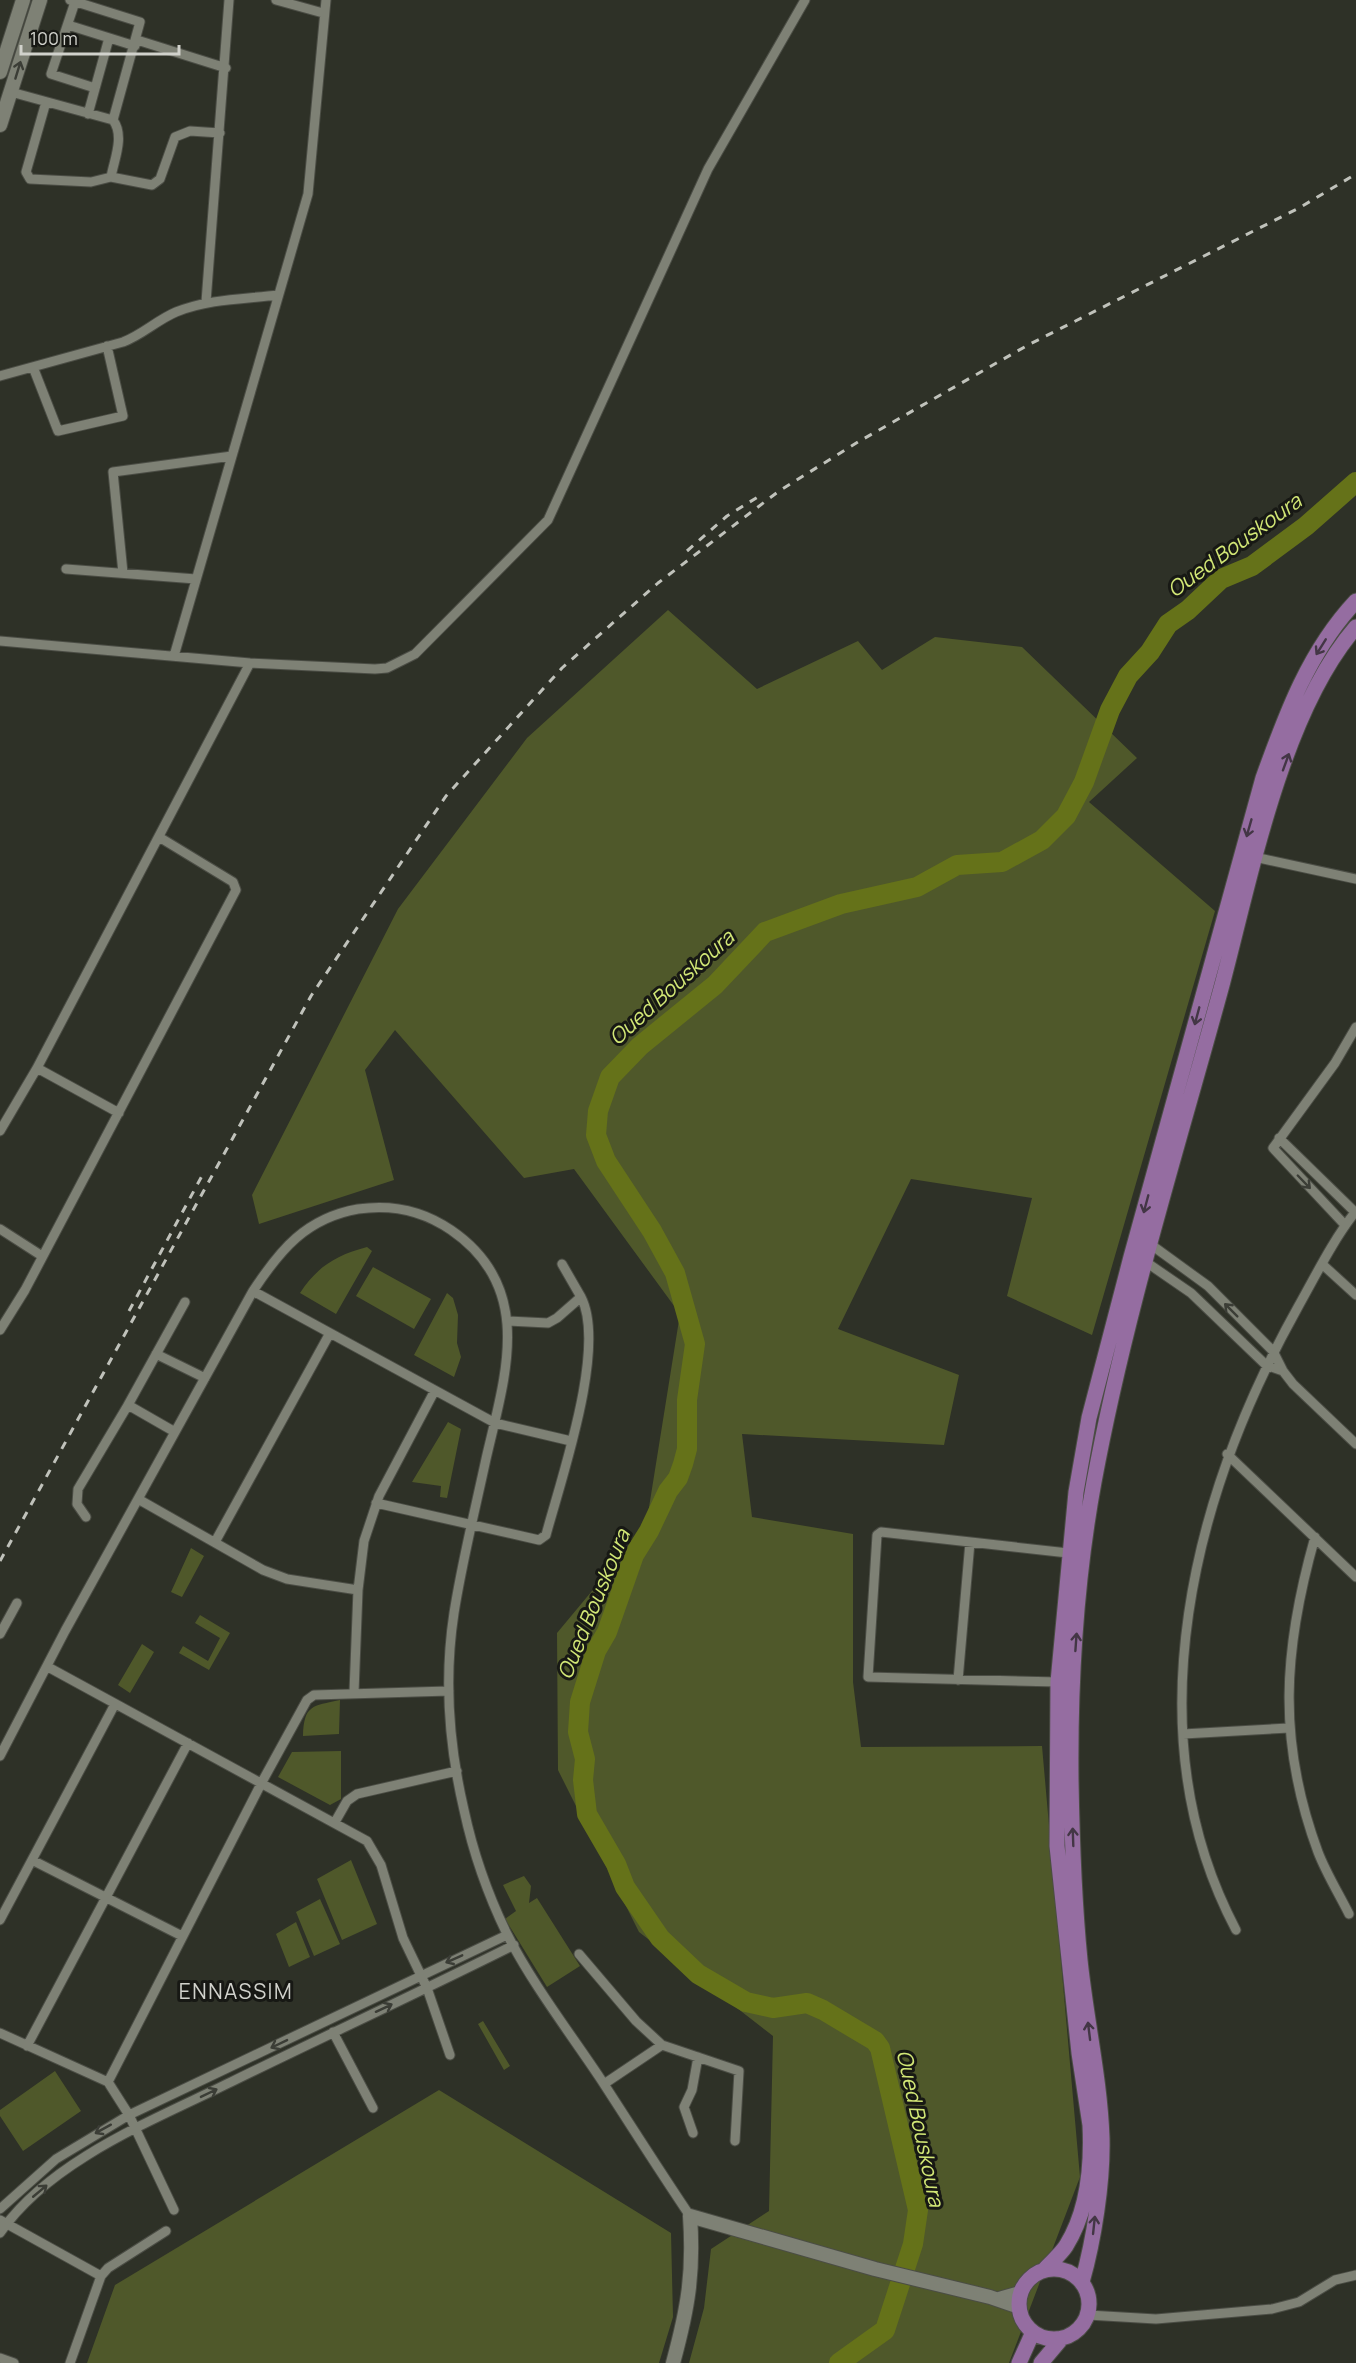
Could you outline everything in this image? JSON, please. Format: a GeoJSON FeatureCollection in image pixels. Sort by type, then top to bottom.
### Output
{"type":"FeatureCollection","features":[{"type":"Feature","properties":{"kind":"main road"},"geometry":{"type":"LineString","coordinates":[[1044,2270],[1065,2270],[1082,2282],[1089,2297],[1088,2315],[1075,2332],[1062,2338],[1047,2338],[1033,2332],[1025,2325],[1019,2300],[1029,2278],[1044,2270],[1065,2248],[1075,2228],[1088,2185],[1091,2142],[1059,1879],[1056,1803],[1058,1682],[1068,1553],[1089,1418],[1143,1241],[1249,856],[1263,778],[1294,696],[1325,640],[1356,601]]}},
{"type":"Feature","properties":{"kind":"main road"},"geometry":{"type":"LineString","coordinates":[[1249,856],[1314,691],[1339,646],[1356,627]]}},
{"type":"Feature","properties":{"kind":"main road"},"geometry":{"type":"LineString","coordinates":[[1082,2282],[1094,2231],[1102,2133],[1080,1960],[1074,1883],[1071,1777],[1073,1694],[1080,1583],[1091,1504],[1138,1258]]}},
{"type":"Feature","properties":{"kind":"main road"},"geometry":{"type":"LineString","coordinates":[[1019,2363],[1033,2332]]}},
{"type":"Feature","properties":{"kind":"main road"},"geometry":{"type":"LineString","coordinates":[[1041,2363],[1062,2338]]}},
{"type":"Feature","properties":{"kind":"street"},"geometry":{"type":"LineString","coordinates":[[0,72],[23,0]]}},
{"type":"Feature","properties":{"kind":"street"},"geometry":{"type":"LineString","coordinates":[[0,125],[40,0]]}},
{"type":"Feature","properties":{"kind":"street"},"geometry":{"type":"LineString","coordinates":[[206,302],[229,0]]}},
{"type":"Feature","properties":{"kind":"street"},"geometry":{"type":"LineString","coordinates":[[276,0],[323,13]]}},
{"type":"Feature","properties":{"kind":"street"},"geometry":{"type":"LineString","coordinates":[[174,656],[308,194],[326,0]]}},
{"type":"Feature","properties":{"kind":"street"},"geometry":{"type":"LineString","coordinates":[[0,641],[250,663],[375,669],[401,662],[430,640],[539,532],[556,506],[708,169],[805,0]]}},
{"type":"Feature","properties":{"kind":"street"},"geometry":{"type":"LineString","coordinates":[[95,88],[51,74],[68,25],[72,1],[139,21],[136,43],[113,120]]}},
{"type":"Feature","properties":{"kind":"street"},"geometry":{"type":"LineString","coordinates":[[68,25],[225,68]]}},
{"type":"Feature","properties":{"kind":"street"},"geometry":{"type":"LineString","coordinates":[[88,114],[109,38]]}},
{"type":"Feature","properties":{"kind":"street"},"geometry":{"type":"LineString","coordinates":[[12,92],[113,120],[118,127],[119,138],[111,177]]}},
{"type":"Feature","properties":{"kind":"street"},"geometry":{"type":"LineString","coordinates":[[46,102],[26,172],[28,178],[91,182],[111,177],[152,185],[160,179],[175,136],[190,131],[220,133]]}},
{"type":"Feature","properties":{"kind":"street"},"geometry":{"type":"LineString","coordinates":[[0,376],[138,336],[174,313],[206,302],[278,296]]}},
{"type":"Feature","properties":{"kind":"street"},"geometry":{"type":"LineString","coordinates":[[33,367],[58,431],[123,416],[107,346]]}},
{"type":"Feature","properties":{"kind":"street"},"geometry":{"type":"LineString","coordinates":[[123,573],[113,472],[232,456]]}},
{"type":"Feature","properties":{"kind":"street"},"geometry":{"type":"LineString","coordinates":[[66,569],[196,579]]}},
{"type":"Feature","properties":{"kind":"street"},"geometry":{"type":"LineString","coordinates":[[0,1131],[37,1068],[250,663]]}},
{"type":"Feature","properties":{"kind":"street"},"geometry":{"type":"LineString","coordinates":[[0,1330],[119,1113],[236,890],[233,882],[159,837]]}},
{"type":"Feature","properties":{"kind":"street"},"geometry":{"type":"LineString","coordinates":[[1249,856],[1356,879]]}},
{"type":"Feature","properties":{"kind":"street"},"geometry":{"type":"LineString","coordinates":[[1345,1225],[1273,1150],[1279,1138],[1335,1063],[1356,1028]]}},
{"type":"Feature","properties":{"kind":"street"},"geometry":{"type":"LineString","coordinates":[[37,1068],[119,1113]]}},
{"type":"Feature","properties":{"kind":"street"},"geometry":{"type":"LineString","coordinates":[[1236,1930],[1220,1901],[1191,1802],[1183,1734],[1183,1677],[1197,1558],[1227,1454],[1266,1365],[1322,1264],[1355,1211],[1279,1138]]}},
{"type":"Feature","properties":{"kind":"street"},"geometry":{"type":"LineString","coordinates":[[0,1756],[138,1499],[253,1291],[276,1255],[295,1236],[316,1222],[351,1210],[397,1208],[418,1212],[460,1236],[494,1278],[503,1298],[508,1321],[507,1365],[454,1614],[449,1691],[457,1771],[472,1842],[484,1880],[507,1935],[690,2216],[693,2258],[691,2286],[673,2363]]}},
{"type":"Feature","properties":{"kind":"street"},"geometry":{"type":"LineString","coordinates":[[0,1229],[42,1256]]}},
{"type":"Feature","properties":{"kind":"street"},"geometry":{"type":"LineString","coordinates":[[1143,1241],[1198,1277],[1273,1351],[1283,1371],[1356,1444]]}},
{"type":"Feature","properties":{"kind":"street"},"geometry":{"type":"LineString","coordinates":[[1138,1258],[1191,1293],[1266,1365],[1283,1371]]}},
{"type":"Feature","properties":{"kind":"street"},"geometry":{"type":"LineString","coordinates":[[376,1503],[539,1540],[544,1539],[590,1363],[587,1311],[562,1264]]}},
{"type":"Feature","properties":{"kind":"street"},"geometry":{"type":"LineString","coordinates":[[1322,1264],[1356,1295]]}},
{"type":"Feature","properties":{"kind":"street"},"geometry":{"type":"LineString","coordinates":[[253,1291],[495,1424],[571,1441]]}},
{"type":"Feature","properties":{"kind":"street"},"geometry":{"type":"LineString","coordinates":[[508,1321],[548,1323],[581,1297]]}},
{"type":"Feature","properties":{"kind":"street"},"geometry":{"type":"LineString","coordinates":[[86,1517],[77,1504],[78,1489],[185,1302]]}},
{"type":"Feature","properties":{"kind":"street"},"geometry":{"type":"LineString","coordinates":[[215,1542],[330,1332]]}},
{"type":"Feature","properties":{"kind":"street"},"geometry":{"type":"LineString","coordinates":[[156,1354],[205,1378]]}},
{"type":"Feature","properties":{"kind":"street"},"geometry":{"type":"LineString","coordinates":[[354,1692],[358,1590],[364,1541],[376,1503],[434,1392]]}},
{"type":"Feature","properties":{"kind":"street"},"geometry":{"type":"LineString","coordinates":[[128,1405],[175,1432]]}},
{"type":"Feature","properties":{"kind":"street"},"geometry":{"type":"LineString","coordinates":[[1227,1454],[1356,1577]]}},
{"type":"Feature","properties":{"kind":"street"},"geometry":{"type":"LineString","coordinates":[[138,1499],[263,1570],[287,1579],[358,1590]]}},
{"type":"Feature","properties":{"kind":"street"},"geometry":{"type":"LineString","coordinates":[[1058,1682],[868,1677],[877,1535],[881,1532],[1068,1553]]}},
{"type":"Feature","properties":{"kind":"street"},"geometry":{"type":"LineString","coordinates":[[1315,1537],[1294,1625],[1288,1728],[1292,1762],[1305,1812],[1319,1854],[1349,1914]]}},
{"type":"Feature","properties":{"kind":"street"},"geometry":{"type":"LineString","coordinates":[[958,1680],[970,1542]]}},
{"type":"Feature","properties":{"kind":"street"},"geometry":{"type":"LineString","coordinates":[[0,1634],[17,1603]]}},
{"type":"Feature","properties":{"kind":"street"},"geometry":{"type":"LineString","coordinates":[[48,1667],[367,1841],[375,1852],[403,1938],[427,1988],[450,2055]]}},
{"type":"Feature","properties":{"kind":"street"},"geometry":{"type":"LineString","coordinates":[[108,2082],[262,1782],[308,1700],[322,1693],[449,1691]]}},
{"type":"Feature","properties":{"kind":"street"},"geometry":{"type":"LineString","coordinates":[[0,1920],[115,1704]]}},
{"type":"Feature","properties":{"kind":"street"},"geometry":{"type":"LineString","coordinates":[[1183,1734],[1288,1728]]}},
{"type":"Feature","properties":{"kind":"street"},"geometry":{"type":"LineString","coordinates":[[27,2046],[188,1743]]}},
{"type":"Feature","properties":{"kind":"street"},"geometry":{"type":"LineString","coordinates":[[335,1822],[347,1801],[357,1794],[457,1771]]}},
{"type":"Feature","properties":{"kind":"street"},"geometry":{"type":"LineString","coordinates":[[32,1860],[182,1936]]}},
{"type":"Feature","properties":{"kind":"street"},"geometry":{"type":"LineString","coordinates":[[0,2210],[56,2159],[129,2115],[419,1974],[507,1935]]}},
{"type":"Feature","properties":{"kind":"street"},"geometry":{"type":"LineString","coordinates":[[0,2233],[3,2222],[38,2192],[80,2161],[136,2129],[514,1945]]}},
{"type":"Feature","properties":{"kind":"street"},"geometry":{"type":"LineString","coordinates":[[579,1954],[636,2021],[662,2045],[739,2071],[735,2141]]}},
{"type":"Feature","properties":{"kind":"street"},"geometry":{"type":"LineString","coordinates":[[333,2032],[373,2108]]}},
{"type":"Feature","properties":{"kind":"street"},"geometry":{"type":"LineString","coordinates":[[0,2033],[108,2082],[129,2115],[174,2210]]}},
{"type":"Feature","properties":{"kind":"street"},"geometry":{"type":"LineString","coordinates":[[604,2084],[662,2045]]}},
{"type":"Feature","properties":{"kind":"street"},"geometry":{"type":"LineString","coordinates":[[693,2133],[684,2104],[692,2090],[698,2057]]}},
{"type":"Feature","properties":{"kind":"street"},"geometry":{"type":"LineString","coordinates":[[690,2216],[875,2269],[999,2299],[1019,2300]]}},
{"type":"Feature","properties":{"kind":"street"},"geometry":{"type":"LineString","coordinates":[[3,2222],[101,2276]]}},
{"type":"Feature","properties":{"kind":"street"},"geometry":{"type":"LineString","coordinates":[[70,2363],[101,2276],[108,2268],[166,2231]]}},
{"type":"Feature","properties":{"kind":"street"},"geometry":{"type":"LineString","coordinates":[[1088,2315],[1156,2319],[1272,2309],[1299,2302],[1335,2280],[1356,2275]]}},
{"type":"Feature","properties":{"kind":"street"},"geometry":{"type":"LineString","coordinates":[[0,2358],[14,2363]]}},
{"type":"Feature","properties":{"kind":"green space"},"geometry":{"type":"Polygon","coordinates":[[[668,610],[757,689],[858,641],[882,670],[935,637],[1022,647],[1137,758],[1089,802],[1215,911],[1092,1335],[1007,1296],[1032,1198],[911,1179],[838,1329],[959,1375],[944,1445],[742,1434],[752,1517],[853,1534],[853,1682],[861,1747],[1042,1746],[1080,2177],[1009,2363],[689,2363],[704,2308],[711,2249],[769,2211],[773,2036],[639,1932],[558,1770],[557,1633],[646,1526],[680,1314],[574,1169],[524,1178],[395,1030],[365,1070],[394,1180],[259,1224],[252,1195],[398,909],[527,738],[668,610]]]}},
{"type":"Feature","properties":{"kind":"green space"},"geometry":{"type":"Polygon","coordinates":[[[367,1247],[372,1251],[336,1314],[300,1293],[313,1276],[328,1263],[367,1247]]]}},
{"type":"Feature","properties":{"kind":"green space"},"geometry":{"type":"Polygon","coordinates":[[[373,1267],[431,1299],[414,1329],[356,1296],[373,1267]]]}},
{"type":"Feature","properties":{"kind":"green space"},"geometry":{"type":"Polygon","coordinates":[[[447,1293],[453,1298],[458,1315],[457,1343],[461,1357],[454,1377],[414,1355],[447,1293]]]}},
{"type":"Feature","properties":{"kind":"green space"},"geometry":{"type":"Polygon","coordinates":[[[448,1422],[461,1429],[447,1498],[440,1497],[441,1486],[412,1482],[448,1422]]]}},
{"type":"Feature","properties":{"kind":"green space"},"geometry":{"type":"Polygon","coordinates":[[[191,1548],[204,1556],[182,1597],[171,1592],[191,1548]]]}},
{"type":"Feature","properties":{"kind":"green space"},"geometry":{"type":"Polygon","coordinates":[[[200,1615],[230,1633],[209,1670],[179,1653],[183,1646],[208,1661],[220,1638],[195,1623],[200,1615]]]}},
{"type":"Feature","properties":{"kind":"green space"},"geometry":{"type":"Polygon","coordinates":[[[142,1644],[154,1652],[130,1693],[118,1685],[142,1644]]]}},
{"type":"Feature","properties":{"kind":"green space"},"geometry":{"type":"Polygon","coordinates":[[[340,1700],[339,1734],[303,1736],[305,1718],[311,1709],[340,1700]]]}},
{"type":"Feature","properties":{"kind":"green space"},"geometry":{"type":"Polygon","coordinates":[[[341,1751],[341,1799],[330,1805],[278,1777],[292,1752],[341,1751]]]}},
{"type":"Feature","properties":{"kind":"green space"},"geometry":{"type":"Polygon","coordinates":[[[351,1860],[377,1924],[342,1940],[317,1879],[351,1860]]]}},
{"type":"Feature","properties":{"kind":"green space"},"geometry":{"type":"Polygon","coordinates":[[[524,1876],[531,1886],[529,1903],[537,1898],[580,1966],[547,1987],[505,1919],[516,1911],[503,1885],[524,1876]]]}},
{"type":"Feature","properties":{"kind":"green space"},"geometry":{"type":"Polygon","coordinates":[[[320,1899],[340,1944],[314,1956],[296,1912],[320,1899]]]}},
{"type":"Feature","properties":{"kind":"green space"},"geometry":{"type":"Polygon","coordinates":[[[296,1922],[310,1957],[289,1967],[276,1934],[296,1922]]]}},
{"type":"Feature","properties":{"kind":"green space"},"geometry":{"type":"Polygon","coordinates":[[[483,2021],[510,2066],[504,2070],[478,2024],[483,2021]]]}},
{"type":"Feature","properties":{"kind":"green space"},"geometry":{"type":"Polygon","coordinates":[[[55,2071],[81,2111],[23,2151],[0,2116],[0,2110],[55,2071]]]}},
{"type":"Feature","properties":{"kind":"green space"},"geometry":{"type":"Polygon","coordinates":[[[439,2090],[671,2233],[673,2317],[659,2363],[87,2363],[115,2285],[439,2090]]]}},
{"type":"Feature","properties":{"kind":"waterway","name":"Oued Bouskoura"},"geometry":{"type":"LineString","coordinates":[[839,2363],[885,2330],[913,2244],[918,2210],[880,2048],[875,2041],[807,2003],[773,2008],[746,2002],[698,1974],[660,1938],[625,1887],[616,1864],[587,1814],[583,1780],[585,1759],[578,1732],[580,1702],[596,1651],[607,1632],[634,1555],[649,1531],[668,1491],[678,1478],[683,1464],[687,1449],[687,1400],[695,1344],[675,1273],[652,1231],[606,1161],[596,1135],[598,1111],[610,1077],[640,1046],[715,985],[765,932],[841,904],[917,887],[957,865],[1002,862],[1042,840],[1066,816],[1084,782],[1110,710],[1128,676],[1150,652],[1168,624],[1188,610],[1221,579],[1252,566],[1306,526],[1356,482]]}},
{"type":"Feature","properties":{"kind":"railway"},"geometry":{"type":"LineString","coordinates":[[0,1561],[311,996],[446,796],[562,668],[658,583],[779,491],[858,442],[1028,345],[1299,208],[1356,174]]}},
{"type":"Feature","properties":{"kind":"railway"},"geometry":{"type":"LineString","coordinates":[[687,551],[727,516],[761,495]]}},
{"type":"Feature","properties":{"kind":"railway"},"geometry":{"type":"LineString","coordinates":[[129,1311],[203,1174]]}},
{"type":"Feature","properties":{"kind":"district","name":"ENNASSIM"},"geometry":{"type":"Point","coordinates":[236,1991]}}]}
